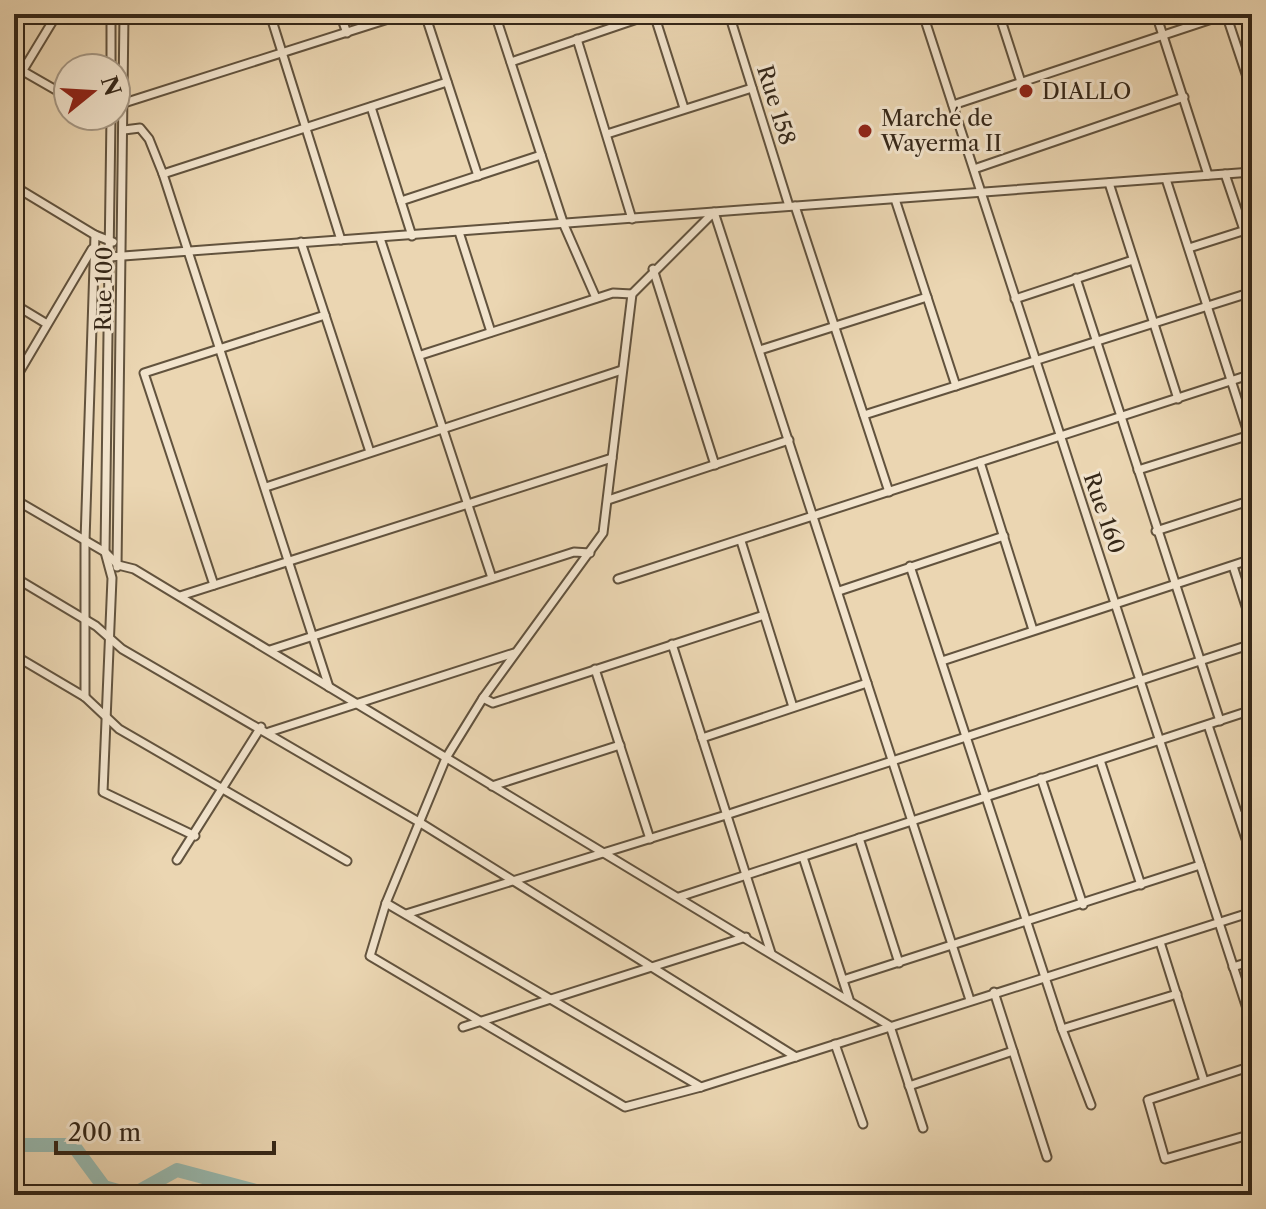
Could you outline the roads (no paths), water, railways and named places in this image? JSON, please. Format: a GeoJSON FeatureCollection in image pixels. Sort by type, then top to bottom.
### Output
{"type":"FeatureCollection","features":[{"type":"Feature","properties":{"kind":"street"},"geometry":{"type":"LineString","coordinates":[[14,85],[57,14]]}},
{"type":"Feature","properties":{"kind":"street"},"geometry":{"type":"LineString","coordinates":[[111,52],[111,17],[151,14]]}},
{"type":"Feature","properties":{"kind":"street"},"geometry":{"type":"LineString","coordinates":[[270,14],[341,240]]}},
{"type":"Feature","properties":{"kind":"street"},"geometry":{"type":"LineString","coordinates":[[340,14],[347,33]]}},
{"type":"Feature","properties":{"kind":"street"},"geometry":{"type":"LineString","coordinates":[[132,101],[404,14]]}},
{"type":"Feature","properties":{"kind":"street"},"geometry":{"type":"LineString","coordinates":[[425,14],[478,176]]}},
{"type":"Feature","properties":{"kind":"street"},"geometry":{"type":"LineString","coordinates":[[495,14],[564,225],[596,298]]}},
{"type":"Feature","properties":{"kind":"street"},"geometry":{"type":"LineString","coordinates":[[511,62],[653,14],[684,108]]}},
{"type":"Feature","properties":{"kind":"street","name":"Rue 158"},"geometry":{"type":"LineString","coordinates":[[729,14],[889,492]]}},
{"type":"Feature","properties":{"kind":"street","name":"Rue 160"},"geometry":{"type":"LineString","coordinates":[[923,14],[1252,1024]]}},
{"type":"Feature","properties":{"kind":"street"},"geometry":{"type":"LineString","coordinates":[[999,14],[1021,82]]}},
{"type":"Feature","properties":{"kind":"street"},"geometry":{"type":"LineString","coordinates":[[1156,14],[1208,175]]}},
{"type":"Feature","properties":{"kind":"street"},"geometry":{"type":"LineString","coordinates":[[953,105],[1226,14],[1252,92]]}},
{"type":"Feature","properties":{"kind":"street","name":"Rue 100"},"geometry":{"type":"LineString","coordinates":[[124,17],[124,52]]}},
{"type":"Feature","properties":{"kind":"street"},"geometry":{"type":"LineString","coordinates":[[577,39],[632,219]]}},
{"type":"Feature","properties":{"kind":"street"},"geometry":{"type":"LineString","coordinates":[[14,66],[52,88]]}},
{"type":"Feature","properties":{"kind":"street"},"geometry":{"type":"LineString","coordinates":[[163,174],[447,82]]}},
{"type":"Feature","properties":{"kind":"street"},"geometry":{"type":"LineString","coordinates":[[607,134],[752,88]]}},
{"type":"Feature","properties":{"kind":"street"},"geometry":{"type":"LineString","coordinates":[[974,169],[1184,97]]}},
{"type":"Feature","properties":{"kind":"street"},"geometry":{"type":"LineString","coordinates":[[371,107],[412,236]]}},
{"type":"Feature","properties":{"kind":"street"},"geometry":{"type":"LineString","coordinates":[[132,129],[140,128],[149,139],[163,174],[329,687]]}},
{"type":"Feature","properties":{"kind":"street"},"geometry":{"type":"LineString","coordinates":[[111,132],[105,552],[112,578],[103,792],[195,836]]}},
{"type":"Feature","properties":{"kind":"street","name":"Rue 100"},"geometry":{"type":"LineString","coordinates":[[118,565],[124,132]]}},
{"type":"Feature","properties":{"kind":"street"},"geometry":{"type":"LineString","coordinates":[[401,201],[541,155]]}},
{"type":"Feature","properties":{"kind":"street"},"geometry":{"type":"LineString","coordinates":[[110,257],[1252,172]]}},
{"type":"Feature","properties":{"kind":"street"},"geometry":{"type":"LineString","coordinates":[[1189,248],[1248,229],[1225,174]]}},
{"type":"Feature","properties":{"kind":"street"},"geometry":{"type":"LineString","coordinates":[[1166,179],[1252,445]]}},
{"type":"Feature","properties":{"kind":"street"},"geometry":{"type":"LineString","coordinates":[[1109,183],[1178,399]]}},
{"type":"Feature","properties":{"kind":"street"},"geometry":{"type":"LineString","coordinates":[[14,186],[95,235],[110,242],[123,242]]}},
{"type":"Feature","properties":{"kind":"street"},"geometry":{"type":"LineString","coordinates":[[895,199],[956,386]]}},
{"type":"Feature","properties":{"kind":"street"},"geometry":{"type":"LineString","coordinates":[[714,212],[653,269],[632,294],[603,533],[515,652],[446,758],[386,903],[370,956],[625,1107],[701,1087],[1252,912]]}},
{"type":"Feature","properties":{"kind":"street"},"geometry":{"type":"LineString","coordinates":[[714,212],[970,1000]]}},
{"type":"Feature","properties":{"kind":"street"},"geometry":{"type":"LineString","coordinates":[[459,232],[491,332]]}},
{"type":"Feature","properties":{"kind":"street"},"geometry":{"type":"LineString","coordinates":[[85,697],[85,541],[95,235]]}},
{"type":"Feature","properties":{"kind":"street"},"geometry":{"type":"LineString","coordinates":[[380,238],[492,578]]}},
{"type":"Feature","properties":{"kind":"street"},"geometry":{"type":"LineString","coordinates":[[301,242],[370,452]]}},
{"type":"Feature","properties":{"kind":"street"},"geometry":{"type":"LineString","coordinates":[[14,381],[93,249]]}},
{"type":"Feature","properties":{"kind":"street"},"geometry":{"type":"LineString","coordinates":[[1015,299],[1133,260]]}},
{"type":"Feature","properties":{"kind":"street"},"geometry":{"type":"LineString","coordinates":[[653,269],[715,465]]}},
{"type":"Feature","properties":{"kind":"street"},"geometry":{"type":"LineString","coordinates":[[1076,278],[1220,721]]}},
{"type":"Feature","properties":{"kind":"street"},"geometry":{"type":"LineString","coordinates":[[864,415],[1252,292]]}},
{"type":"Feature","properties":{"kind":"street"},"geometry":{"type":"LineString","coordinates":[[421,355],[613,293],[632,294]]}},
{"type":"Feature","properties":{"kind":"street"},"geometry":{"type":"LineString","coordinates":[[760,350],[927,297]]}},
{"type":"Feature","properties":{"kind":"street"},"geometry":{"type":"LineString","coordinates":[[14,304],[47,324]]}},
{"type":"Feature","properties":{"kind":"street"},"geometry":{"type":"LineString","coordinates":[[214,585],[144,373],[325,315]]}},
{"type":"Feature","properties":{"kind":"street"},"geometry":{"type":"LineString","coordinates":[[266,487],[622,370]]}},
{"type":"Feature","properties":{"kind":"street"},"geometry":{"type":"LineString","coordinates":[[618,579],[1252,374]]}},
{"type":"Feature","properties":{"kind":"street"},"geometry":{"type":"LineString","coordinates":[[1138,470],[1250,435]]}},
{"type":"Feature","properties":{"kind":"street"},"geometry":{"type":"LineString","coordinates":[[608,500],[789,440]]}},
{"type":"Feature","properties":{"kind":"street"},"geometry":{"type":"LineString","coordinates":[[180,596],[612,458]]}},
{"type":"Feature","properties":{"kind":"street"},"geometry":{"type":"LineString","coordinates":[[980,462],[1033,630]]}},
{"type":"Feature","properties":{"kind":"street"},"geometry":{"type":"LineString","coordinates":[[14,499],[105,552],[118,565],[134,569],[180,596],[890,1026],[923,1128]]}},
{"type":"Feature","properties":{"kind":"street"},"geometry":{"type":"LineString","coordinates":[[1156,531],[1252,500]]}},
{"type":"Feature","properties":{"kind":"street"},"geometry":{"type":"LineString","coordinates":[[839,591],[1004,536]]}},
{"type":"Feature","properties":{"kind":"street"},"geometry":{"type":"LineString","coordinates":[[741,541],[793,707]]}},
{"type":"Feature","properties":{"kind":"street"},"geometry":{"type":"LineString","coordinates":[[270,650],[574,552],[590,553]]}},
{"type":"Feature","properties":{"kind":"street"},"geometry":{"type":"LineString","coordinates":[[942,661],[1252,559]]}},
{"type":"Feature","properties":{"kind":"street"},"geometry":{"type":"LineString","coordinates":[[112,578],[118,565]]}},
{"type":"Feature","properties":{"kind":"street"},"geometry":{"type":"LineString","coordinates":[[910,566],[1062,1029],[1091,1105]]}},
{"type":"Feature","properties":{"kind":"street"},"geometry":{"type":"LineString","coordinates":[[1233,566],[1252,625]]}},
{"type":"Feature","properties":{"kind":"street"},"geometry":{"type":"LineString","coordinates":[[14,577],[87,622],[110,640],[419,822],[655,966],[796,1057]]}},
{"type":"Feature","properties":{"kind":"street"},"geometry":{"type":"LineString","coordinates":[[483,698],[493,703],[764,615]]}},
{"type":"Feature","properties":{"kind":"street"},"geometry":{"type":"LineString","coordinates":[[672,644],[771,953]]}},
{"type":"Feature","properties":{"kind":"street"},"geometry":{"type":"LineString","coordinates":[[406,914],[726,815],[1252,644]]}},
{"type":"Feature","properties":{"kind":"street"},"geometry":{"type":"LineString","coordinates":[[177,860],[265,730],[358,704],[515,652]]}},
{"type":"Feature","properties":{"kind":"street"},"geometry":{"type":"LineString","coordinates":[[14,655],[85,697],[119,729],[347,861]]}},
{"type":"Feature","properties":{"kind":"street"},"geometry":{"type":"LineString","coordinates":[[595,669],[650,839]]}},
{"type":"Feature","properties":{"kind":"street"},"geometry":{"type":"LineString","coordinates":[[702,738],[867,683]]}},
{"type":"Feature","properties":{"kind":"street"},"geometry":{"type":"LineString","coordinates":[[679,897],[1252,710]]}},
{"type":"Feature","properties":{"kind":"street"},"geometry":{"type":"LineString","coordinates":[[1208,725],[1252,857]]}},
{"type":"Feature","properties":{"kind":"street"},"geometry":{"type":"LineString","coordinates":[[492,786],[620,745]]}},
{"type":"Feature","properties":{"kind":"street"},"geometry":{"type":"LineString","coordinates":[[1100,760],[1141,885]]}},
{"type":"Feature","properties":{"kind":"street"},"geometry":{"type":"LineString","coordinates":[[1041,778],[1083,905]]}},
{"type":"Feature","properties":{"kind":"street"},"geometry":{"type":"LineString","coordinates":[[1239,816],[1252,812]]}},
{"type":"Feature","properties":{"kind":"street"},"geometry":{"type":"LineString","coordinates":[[859,838],[899,963]]}},
{"type":"Feature","properties":{"kind":"street"},"geometry":{"type":"LineString","coordinates":[[803,857],[849,999]]}},
{"type":"Feature","properties":{"kind":"street"},"geometry":{"type":"LineString","coordinates":[[843,980],[1028,923],[1200,865]]}},
{"type":"Feature","properties":{"kind":"street"},"geometry":{"type":"LineString","coordinates":[[386,903],[701,1087]]}},
{"type":"Feature","properties":{"kind":"street"},"geometry":{"type":"LineString","coordinates":[[463,1027],[746,937]]}},
{"type":"Feature","properties":{"kind":"street"},"geometry":{"type":"LineString","coordinates":[[1160,942],[1204,1081]]}},
{"type":"Feature","properties":{"kind":"street"},"geometry":{"type":"LineString","coordinates":[[1233,967],[1252,961]]}},
{"type":"Feature","properties":{"kind":"street"},"geometry":{"type":"LineString","coordinates":[[994,992],[1047,1157]]}},
{"type":"Feature","properties":{"kind":"street"},"geometry":{"type":"LineString","coordinates":[[1062,1029],[1177,994]]}},
{"type":"Feature","properties":{"kind":"street"},"geometry":{"type":"LineString","coordinates":[[835,1044],[863,1124]]}},
{"type":"Feature","properties":{"kind":"street"},"geometry":{"type":"LineString","coordinates":[[909,1086],[1013,1051]]}},
{"type":"Feature","properties":{"kind":"street"},"geometry":{"type":"LineString","coordinates":[[1252,1066],[1148,1100],[1165,1159],[1252,1134]]}},
{"type":"Feature","properties":{"kind":"waterway"},"geometry":{"type":"LineString","coordinates":[[14,1141],[24,1145],[73,1145],[104,1187],[132,1195],[177,1170],[271,1195]]}},
{"type":"Feature","properties":{"kind":"place","name":"DIALLO"},"geometry":{"type":"Point","coordinates":[1026,91]}},
{"type":"Feature","properties":{"kind":"place","name":"Marché de Wayerma II"},"geometry":{"type":"Point","coordinates":[865,131]}}]}
